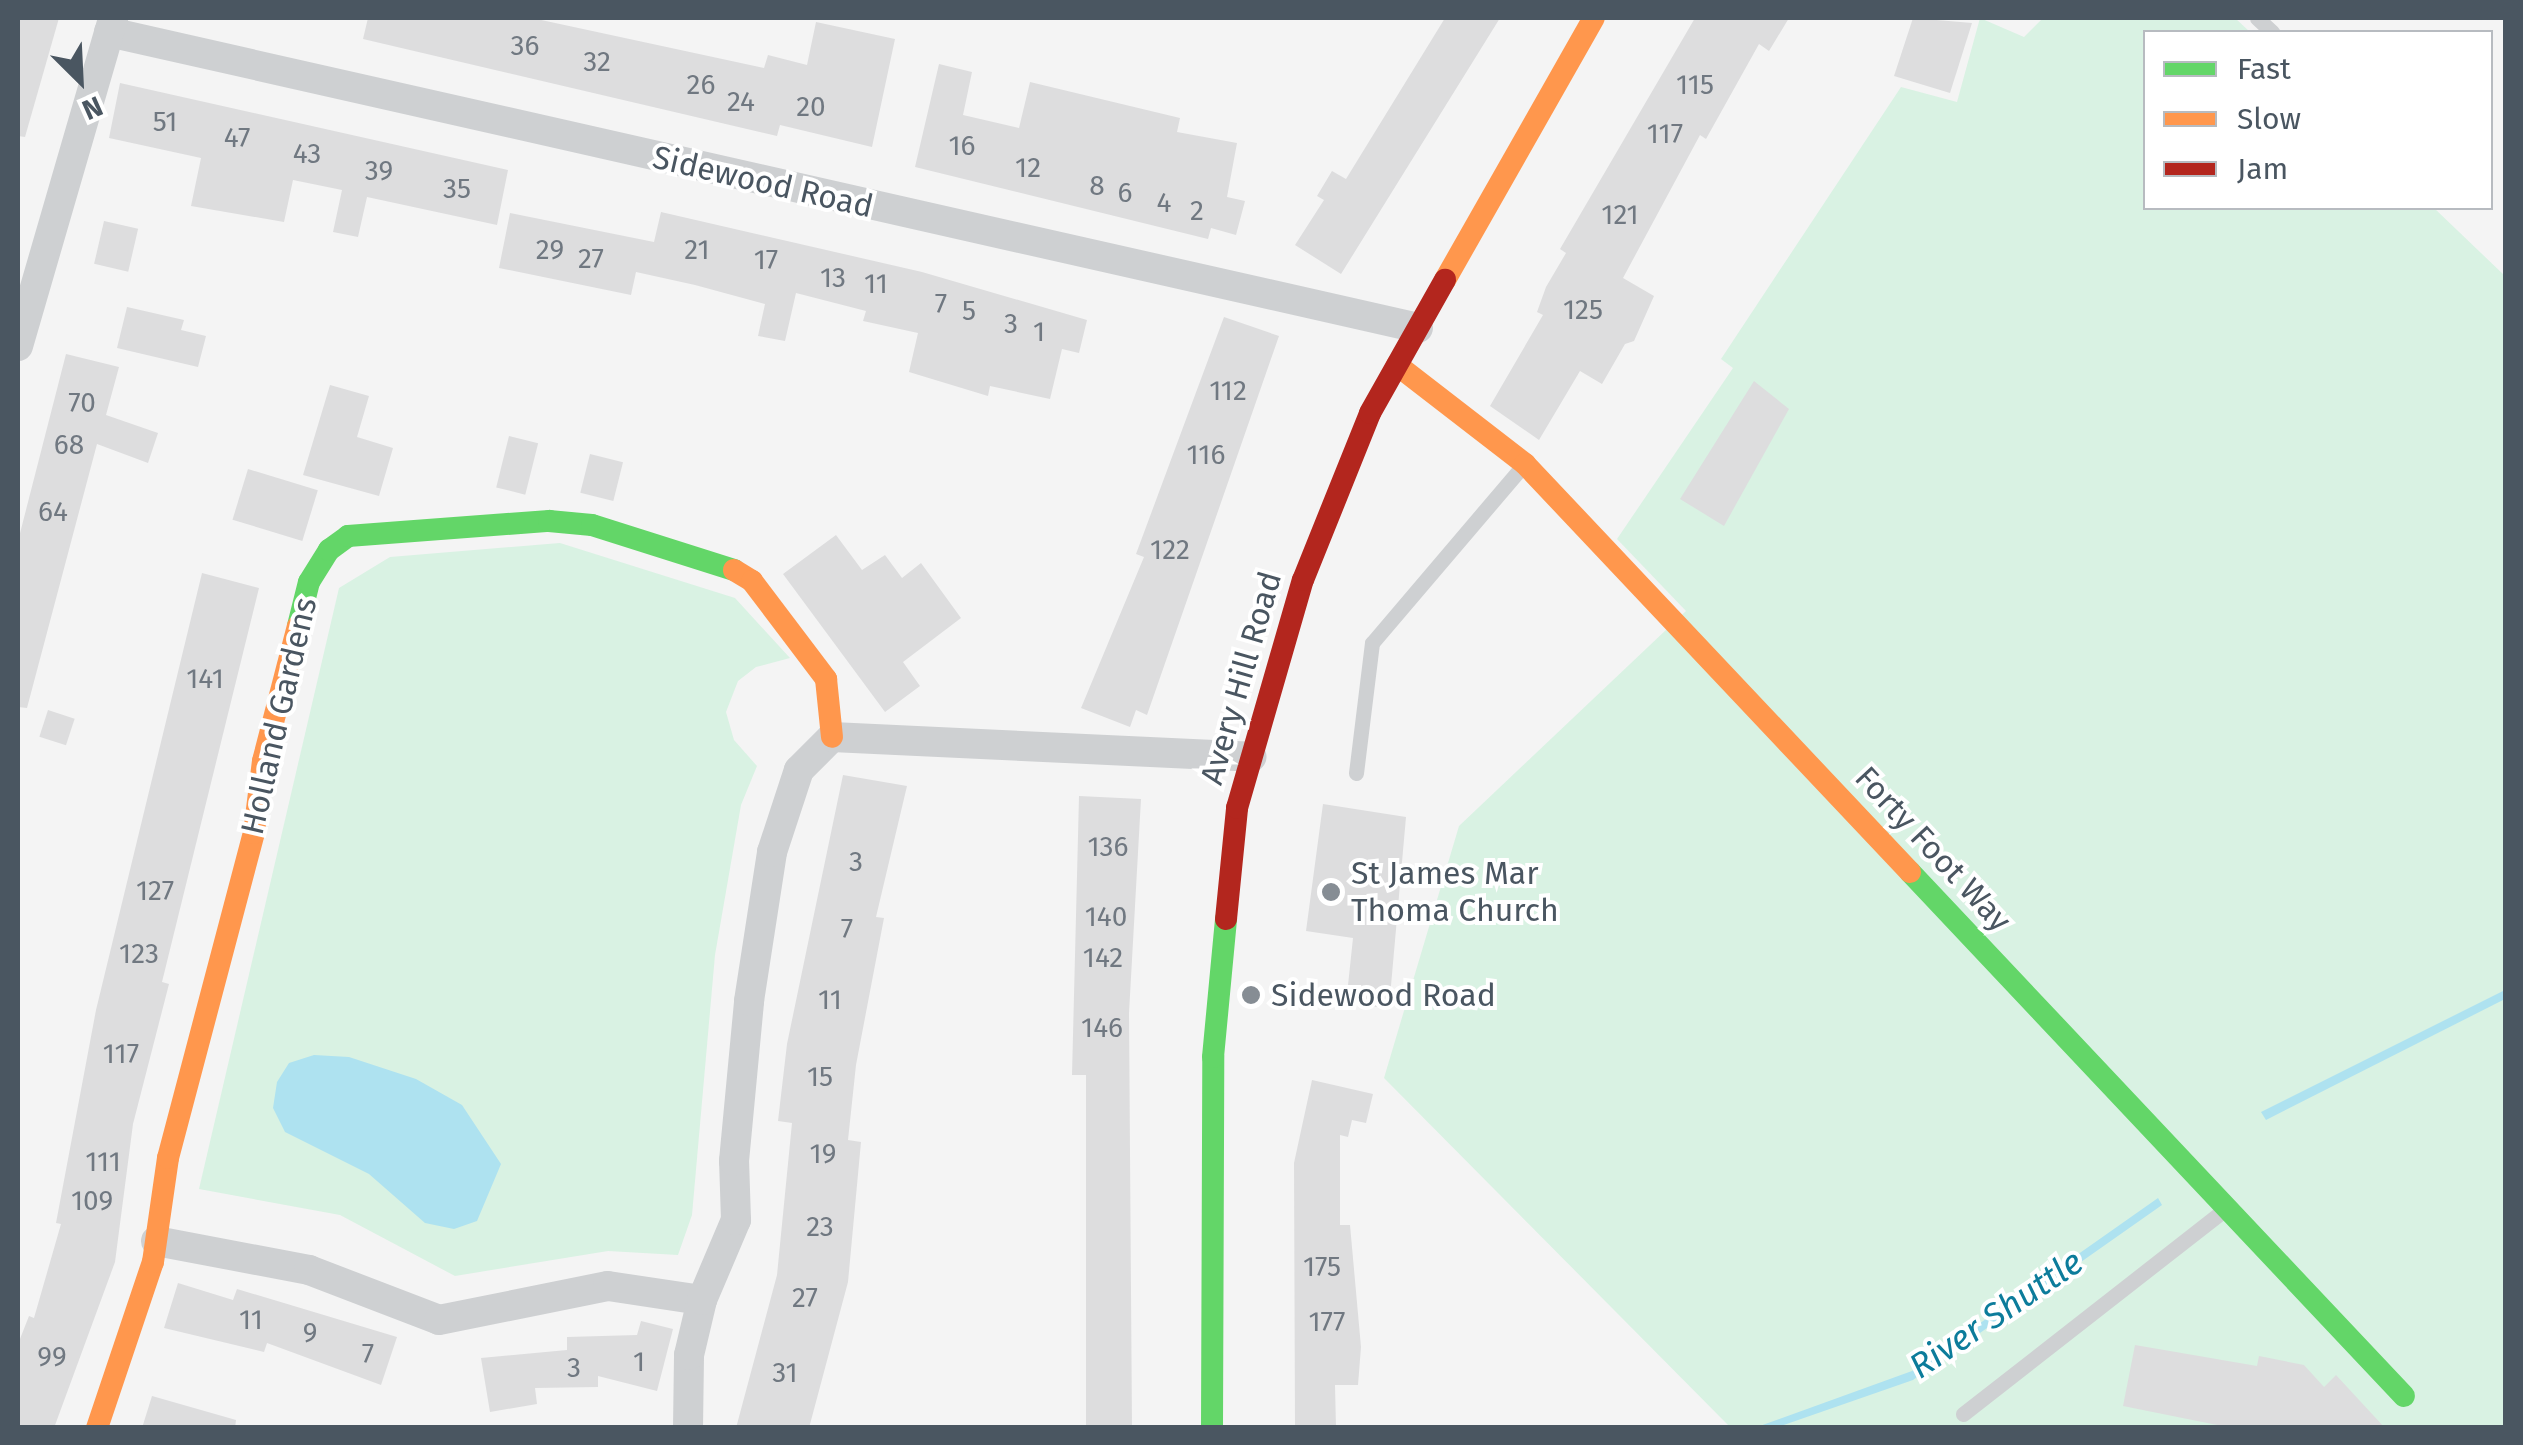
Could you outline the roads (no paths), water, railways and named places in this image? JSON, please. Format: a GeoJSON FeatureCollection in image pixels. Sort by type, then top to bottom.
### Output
{"type":"FeatureCollection","features":[{"type":"Feature","properties":{"kind":"street","name":"Avery Hill Road"},"geometry":{"type":"LineString","coordinates":[[1212,1428],[1214,1057],[1237,808],[1307,567],[1357,443],[1594,18]]}},
{"type":"Feature","properties":{"kind":"street","name":"Sidewood Road"},"geometry":{"type":"LineString","coordinates":[[111,24],[1418,328]]}},
{"type":"Feature","properties":{"kind":"street"},"geometry":{"type":"LineString","coordinates":[[18,346],[111,24]]}},
{"type":"Feature","properties":{"kind":"street","name":"Forty Foot Way"},"geometry":{"type":"LineString","coordinates":[[1398,365],[1525,464],[2404,1396]]}},
{"type":"Feature","properties":{"kind":"street","name":"Holland Gardens"},"geometry":{"type":"LineString","coordinates":[[97,1428],[128,1346],[156,1241],[168,1158],[254,833],[263,761],[309,582],[329,550],[348,536],[549,521],[592,524],[722,562],[752,582],[826,679],[832,737]]}},
{"type":"Feature","properties":{"kind":"street"},"geometry":{"type":"LineString","coordinates":[[688,1428],[689,1355],[702,1300],[736,1220],[734,1161],[749,1001],[772,852],[799,770],[832,737],[1252,757]]}},
{"type":"Feature","properties":{"kind":"street"},"geometry":{"type":"LineString","coordinates":[[156,1241],[309,1270],[439,1320],[608,1286],[702,1300]]}},
{"type":"Feature","properties":{"kind":"lane"},"geometry":{"type":"LineString","coordinates":[[1356,773],[1372,643],[1525,464]]}},
{"type":"Feature","properties":{"kind":"lane"},"geometry":{"type":"LineString","coordinates":[[1963,1414],[2227,1208]]}},
{"type":"Feature","properties":{"kind":"water"},"geometry":{"type":"Polygon","coordinates":[[[2505,990],[2505,999],[2266,1120],[2261,1112],[2505,990]]]}},
{"type":"Feature","properties":{"kind":"water"},"geometry":{"type":"Polygon","coordinates":[[[314,1055],[349,1057],[416,1079],[462,1105],[501,1164],[477,1221],[454,1229],[425,1223],[369,1174],[285,1132],[273,1108],[277,1082],[289,1063],[314,1055]]]}},
{"type":"Feature","properties":{"kind":"water","name":"River Shuttle"},"geometry":{"type":"Polygon","coordinates":[[[2158,1198],[2162,1205],[1913,1380],[1778,1427],[1757,1427],[1912,1371],[2158,1198]]]}},
{"type":"Feature","properties":{"kind":"place","name":"St James Mar Thoma Church"},"geometry":{"type":"Point","coordinates":[1331,892]}},
{"type":"Feature","properties":{"kind":"place","name":"Sidewood Road"},"geometry":{"type":"Point","coordinates":[1251,995]}}]}
